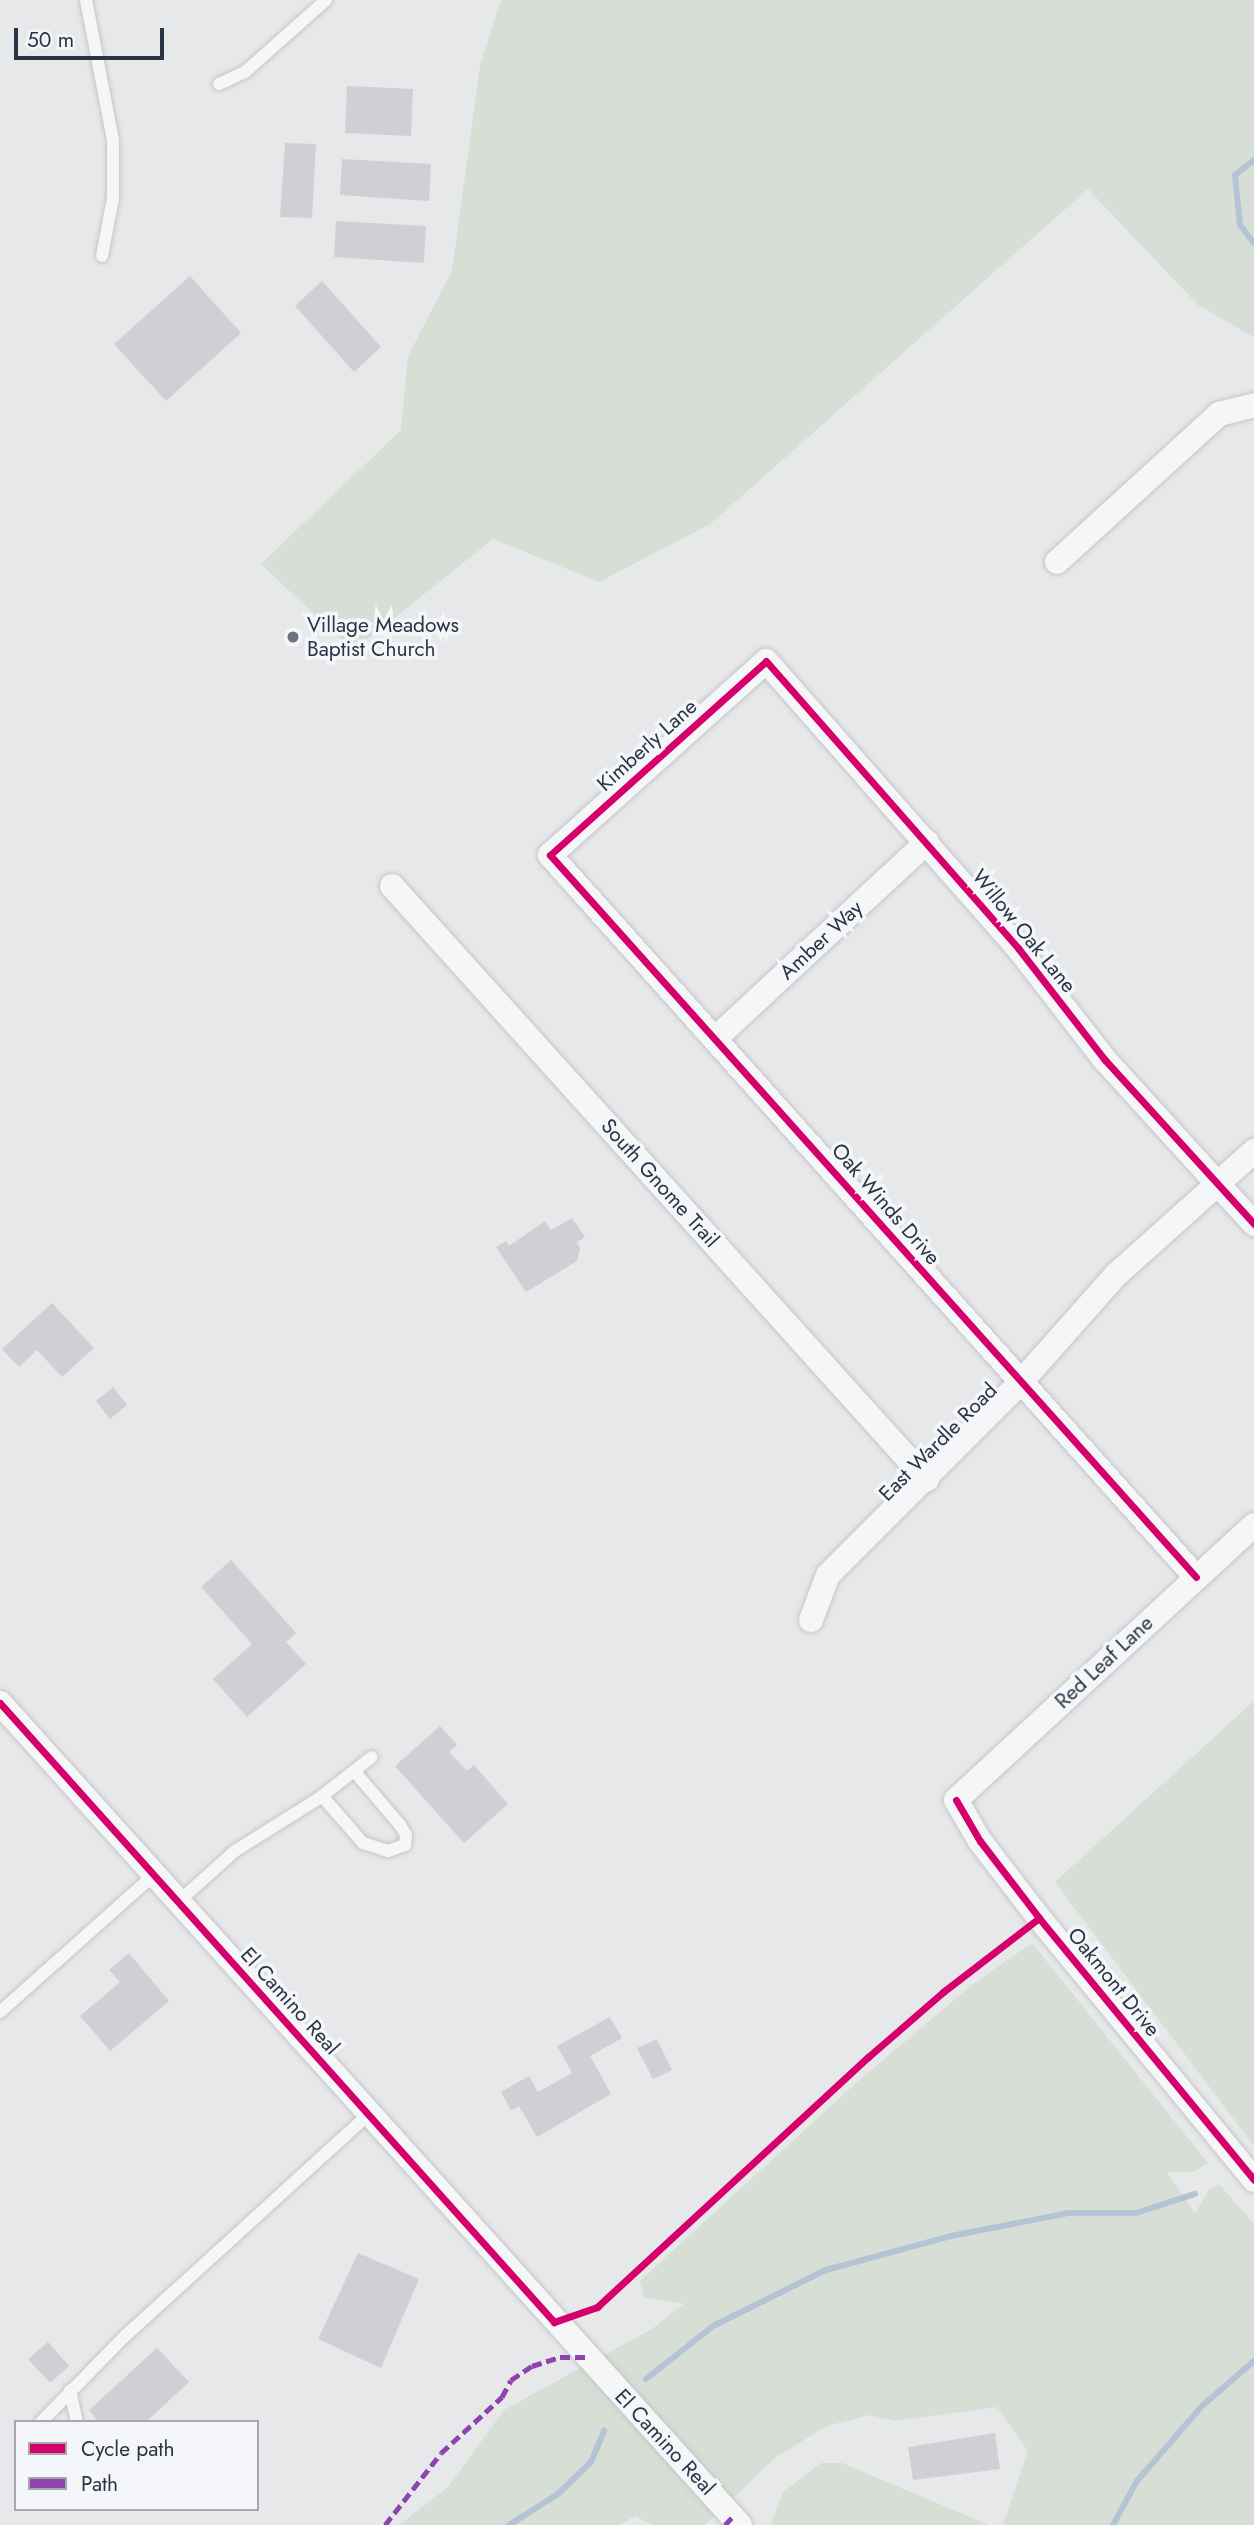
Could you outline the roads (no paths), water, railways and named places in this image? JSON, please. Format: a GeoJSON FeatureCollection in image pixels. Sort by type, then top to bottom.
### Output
{"type":"FeatureCollection","features":[{"type":"Feature","properties":{"kind":"street"},"geometry":{"type":"LineString","coordinates":[[1057,562],[1219,414],[1254,405]]}},
{"type":"Feature","properties":{"kind":"street","name":"Willow Oak Lane"},"geometry":{"type":"LineString","coordinates":[[766,661],[927,842],[1105,1060],[1254,1223]]}},
{"type":"Feature","properties":{"kind":"street","name":"Kimberly Lane"},"geometry":{"type":"LineString","coordinates":[[550,855],[766,661]]}},
{"type":"Feature","properties":{"kind":"street","name":"Amber Way"},"geometry":{"type":"LineString","coordinates":[[716,1038],[927,842]]}},
{"type":"Feature","properties":{"kind":"street","name":"Oak Winds Drive"},"geometry":{"type":"LineString","coordinates":[[550,855],[1196,1577]]}},
{"type":"Feature","properties":{"kind":"street","name":"South Gnome Trail"},"geometry":{"type":"LineString","coordinates":[[392,886],[927,1480]]}},
{"type":"Feature","properties":{"kind":"street","name":"East Wardle Road"},"geometry":{"type":"LineString","coordinates":[[811,1620],[828,1575],[927,1480],[1021,1382],[1116,1275],[1254,1152]]}},
{"type":"Feature","properties":{"kind":"street","name":"Red Leaf Lane"},"geometry":{"type":"LineString","coordinates":[[956,1800],[1254,1525]]}},
{"type":"Feature","properties":{"kind":"street","name":"El Camino Real"},"geometry":{"type":"LineString","coordinates":[[0,1703],[368,2115],[740,2525]]}},
{"type":"Feature","properties":{"kind":"street","name":"Oakmont Drive"},"geometry":{"type":"LineString","coordinates":[[956,1800],[980,1841],[1039,1918],[1254,2180]]}},
{"type":"Feature","properties":{"kind":"lane"},"geometry":{"type":"LineString","coordinates":[[86,0],[113,140],[113,198],[102,256]]}},
{"type":"Feature","properties":{"kind":"lane"},"geometry":{"type":"LineString","coordinates":[[219,83],[245,72],[326,0]]}},
{"type":"Feature","properties":{"kind":"lane"},"geometry":{"type":"LineString","coordinates":[[178,1902],[235,1851],[322,1796],[372,1757]]}},
{"type":"Feature","properties":{"kind":"lane"},"geometry":{"type":"LineString","coordinates":[[322,1796],[363,1843],[388,1851],[405,1845],[406,1835],[400,1825],[354,1771]]}},
{"type":"Feature","properties":{"kind":"lane"},"geometry":{"type":"LineString","coordinates":[[0,2012],[154,1875]]}},
{"type":"Feature","properties":{"kind":"lane"},"geometry":{"type":"LineString","coordinates":[[43,2420],[70,2390],[368,2115]]}},
{"type":"Feature","properties":{"kind":"lane"},"geometry":{"type":"LineString","coordinates":[[70,2390],[78,2420]]}},
{"type":"Feature","properties":{"kind":"waterway"},"geometry":{"type":"LineString","coordinates":[[1254,160],[1235,175],[1240,225],[1254,243]]}},
{"type":"Feature","properties":{"kind":"waterway"},"geometry":{"type":"LineString","coordinates":[[646,2379],[713,2326],[826,2270],[951,2236],[1068,2213],[1136,2213],[1195,2194]]}},
{"type":"Feature","properties":{"kind":"waterway"},"geometry":{"type":"LineString","coordinates":[[1113,2525],[1137,2481],[1202,2406],[1254,2361]]}},
{"type":"Feature","properties":{"kind":"waterway"},"geometry":{"type":"LineString","coordinates":[[509,2525],[558,2494],[591,2462],[604,2431]]}},
{"type":"Feature","properties":{"kind":"place","name":"Village Meadows Baptist Church"},"geometry":{"type":"Point","coordinates":[293,637]}}]}
